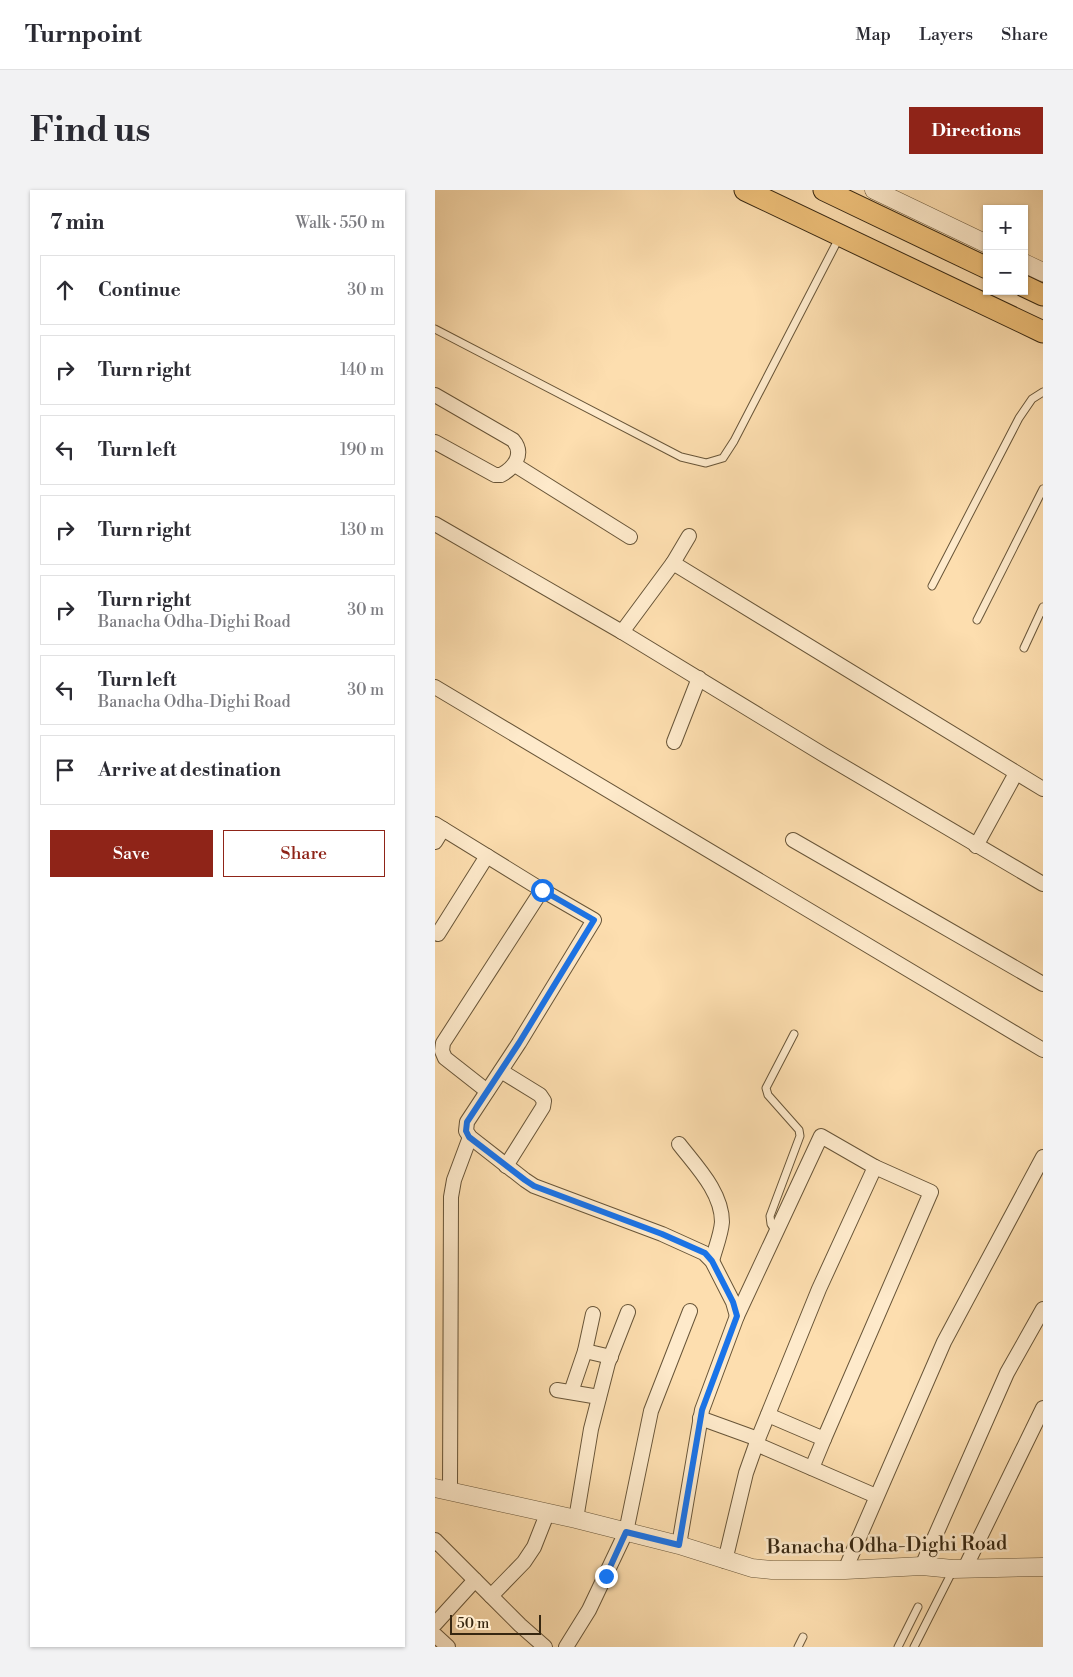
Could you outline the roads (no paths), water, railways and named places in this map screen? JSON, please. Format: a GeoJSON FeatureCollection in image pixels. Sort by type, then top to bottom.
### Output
{"type":"FeatureCollection","features":[{"type":"Feature","properties":{"kind":"main road"},"geometry":{"type":"LineString","coordinates":[[745,190],[1043,332]]}},
{"type":"Feature","properties":{"kind":"main road"},"geometry":{"type":"LineString","coordinates":[[824,190],[983,266]]}},
{"type":"Feature","properties":{"kind":"main road"},"geometry":{"type":"LineString","coordinates":[[1028,288],[1043,295]]}},
{"type":"Feature","properties":{"kind":"street"},"geometry":{"type":"LineString","coordinates":[[874,190],[983,242]]}},
{"type":"Feature","properties":{"kind":"street"},"geometry":{"type":"LineString","coordinates":[[1028,265],[1043,272]]}},
{"type":"Feature","properties":{"kind":"street"},"geometry":{"type":"LineString","coordinates":[[435,395],[513,440],[518,445],[518,452],[515,464],[501,476],[495,475],[435,442]]}},
{"type":"Feature","properties":{"kind":"street"},"geometry":{"type":"LineString","coordinates":[[515,464],[630,537]]}},
{"type":"Feature","properties":{"kind":"street"},"geometry":{"type":"LineString","coordinates":[[435,524],[622,632],[976,846],[1043,884]]}},
{"type":"Feature","properties":{"kind":"street"},"geometry":{"type":"LineString","coordinates":[[622,632],[673,563],[689,536]]}},
{"type":"Feature","properties":{"kind":"street"},"geometry":{"type":"LineString","coordinates":[[673,563],[1043,790]]}},
{"type":"Feature","properties":{"kind":"street"},"geometry":{"type":"LineString","coordinates":[[674,742],[699,678]]}},
{"type":"Feature","properties":{"kind":"street"},"geometry":{"type":"LineString","coordinates":[[435,687],[1043,1050]]}},
{"type":"Feature","properties":{"kind":"street"},"geometry":{"type":"LineString","coordinates":[[976,846],[1016,773]]}},
{"type":"Feature","properties":{"kind":"street"},"geometry":{"type":"LineString","coordinates":[[435,842],[439,826],[594,920],[501,1071],[467,1122],[466,1131],[469,1137],[534,1186],[662,1234],[705,1253],[712,1261],[733,1302],[737,1316]]}},
{"type":"Feature","properties":{"kind":"street"},"geometry":{"type":"LineString","coordinates":[[793,840],[1043,984]]}},
{"type":"Feature","properties":{"kind":"street"},"geometry":{"type":"LineString","coordinates":[[438,934],[487,856]]}},
{"type":"Feature","properties":{"kind":"street"},"geometry":{"type":"LineString","coordinates":[[487,1091],[445,1058],[442,1051],[443,1043],[542,890]]}},
{"type":"Feature","properties":{"kind":"street"},"geometry":{"type":"LineString","coordinates":[[501,1071],[540,1095],[543,1101],[543,1107],[506,1166]]}},
{"type":"Feature","properties":{"kind":"street"},"geometry":{"type":"LineString","coordinates":[[679,1545],[702,1410],[737,1316],[821,1136],[875,1167],[931,1192],[812,1468]]}},
{"type":"Feature","properties":{"kind":"street"},"geometry":{"type":"LineString","coordinates":[[443,1490],[451,1197],[454,1180],[469,1137]]}},
{"type":"Feature","properties":{"kind":"street"},"geometry":{"type":"LineString","coordinates":[[679,1144],[708,1182],[720,1206],[722,1224],[712,1261]]}},
{"type":"Feature","properties":{"kind":"street"},"geometry":{"type":"LineString","coordinates":[[845,1570],[944,1342],[1043,1157]]}},
{"type":"Feature","properties":{"kind":"street"},"geometry":{"type":"LineString","coordinates":[[725,1561],[746,1473],[757,1442],[819,1289],[875,1167]]}},
{"type":"Feature","properties":{"kind":"street"},"geometry":{"type":"LineString","coordinates":[[923,1566],[1007,1373],[1043,1309]]}},
{"type":"Feature","properties":{"kind":"street"},"geometry":{"type":"LineString","coordinates":[[566,1647],[589,1610],[626,1532],[651,1411],[691,1310]]}},
{"type":"Feature","properties":{"kind":"street"},"geometry":{"type":"LineString","coordinates":[[576,1519],[591,1429],[599,1397],[611,1357],[628,1312]]}},
{"type":"Feature","properties":{"kind":"street"},"geometry":{"type":"LineString","coordinates":[[593,1314],[585,1351],[564,1391],[599,1397]]}},
{"type":"Feature","properties":{"kind":"street"},"geometry":{"type":"LineString","coordinates":[[585,1351],[611,1357]]}},
{"type":"Feature","properties":{"kind":"street"},"geometry":{"type":"LineString","coordinates":[[959,1569],[1043,1408]]}},
{"type":"Feature","properties":{"kind":"street"},"geometry":{"type":"LineString","coordinates":[[768,1415],[823,1439]]}},
{"type":"Feature","properties":{"kind":"street"},"geometry":{"type":"LineString","coordinates":[[701,1418],[876,1496]]}},
{"type":"Feature","properties":{"kind":"street","name":"Banacha Odha-Dighi Road"},"geometry":{"type":"LineString","coordinates":[[443,1490],[576,1519],[679,1545],[752,1568],[772,1570],[845,1570],[923,1566],[959,1569],[1043,1566]]}},
{"type":"Feature","properties":{"kind":"street"},"geometry":{"type":"LineString","coordinates":[[491,1596],[523,1562],[534,1547],[547,1514]]}},
{"type":"Feature","properties":{"kind":"street"},"geometry":{"type":"LineString","coordinates":[[435,1540],[520,1625],[545,1647]]}},
{"type":"Feature","properties":{"kind":"street"},"geometry":{"type":"LineString","coordinates":[[435,1624],[475,1580]]}},
{"type":"Feature","properties":{"kind":"street"},"geometry":{"type":"LineString","coordinates":[[435,1634],[448,1647]]}},
{"type":"Feature","properties":{"kind":"lane"},"geometry":{"type":"LineString","coordinates":[[435,329],[681,456],[706,462],[723,458],[734,441],[841,235]]}},
{"type":"Feature","properties":{"kind":"lane"},"geometry":{"type":"LineString","coordinates":[[932,586],[1019,418],[1032,399],[1043,392]]}},
{"type":"Feature","properties":{"kind":"lane"},"geometry":{"type":"LineString","coordinates":[[977,620],[1043,489]]}},
{"type":"Feature","properties":{"kind":"lane"},"geometry":{"type":"LineString","coordinates":[[1024,648],[1043,607]]}},
{"type":"Feature","properties":{"kind":"lane"},"geometry":{"type":"LineString","coordinates":[[776,1232],[771,1224],[770,1216],[800,1136],[799,1130],[768,1095],[766,1088],[794,1034]]}},
{"type":"Feature","properties":{"kind":"lane"},"geometry":{"type":"LineString","coordinates":[[914,1647],[959,1569]]}},
{"type":"Feature","properties":{"kind":"lane"},"geometry":{"type":"LineString","coordinates":[[898,1647],[918,1607]]}},
{"type":"Feature","properties":{"kind":"lane"},"geometry":{"type":"LineString","coordinates":[[798,1647],[803,1638]]}}]}
